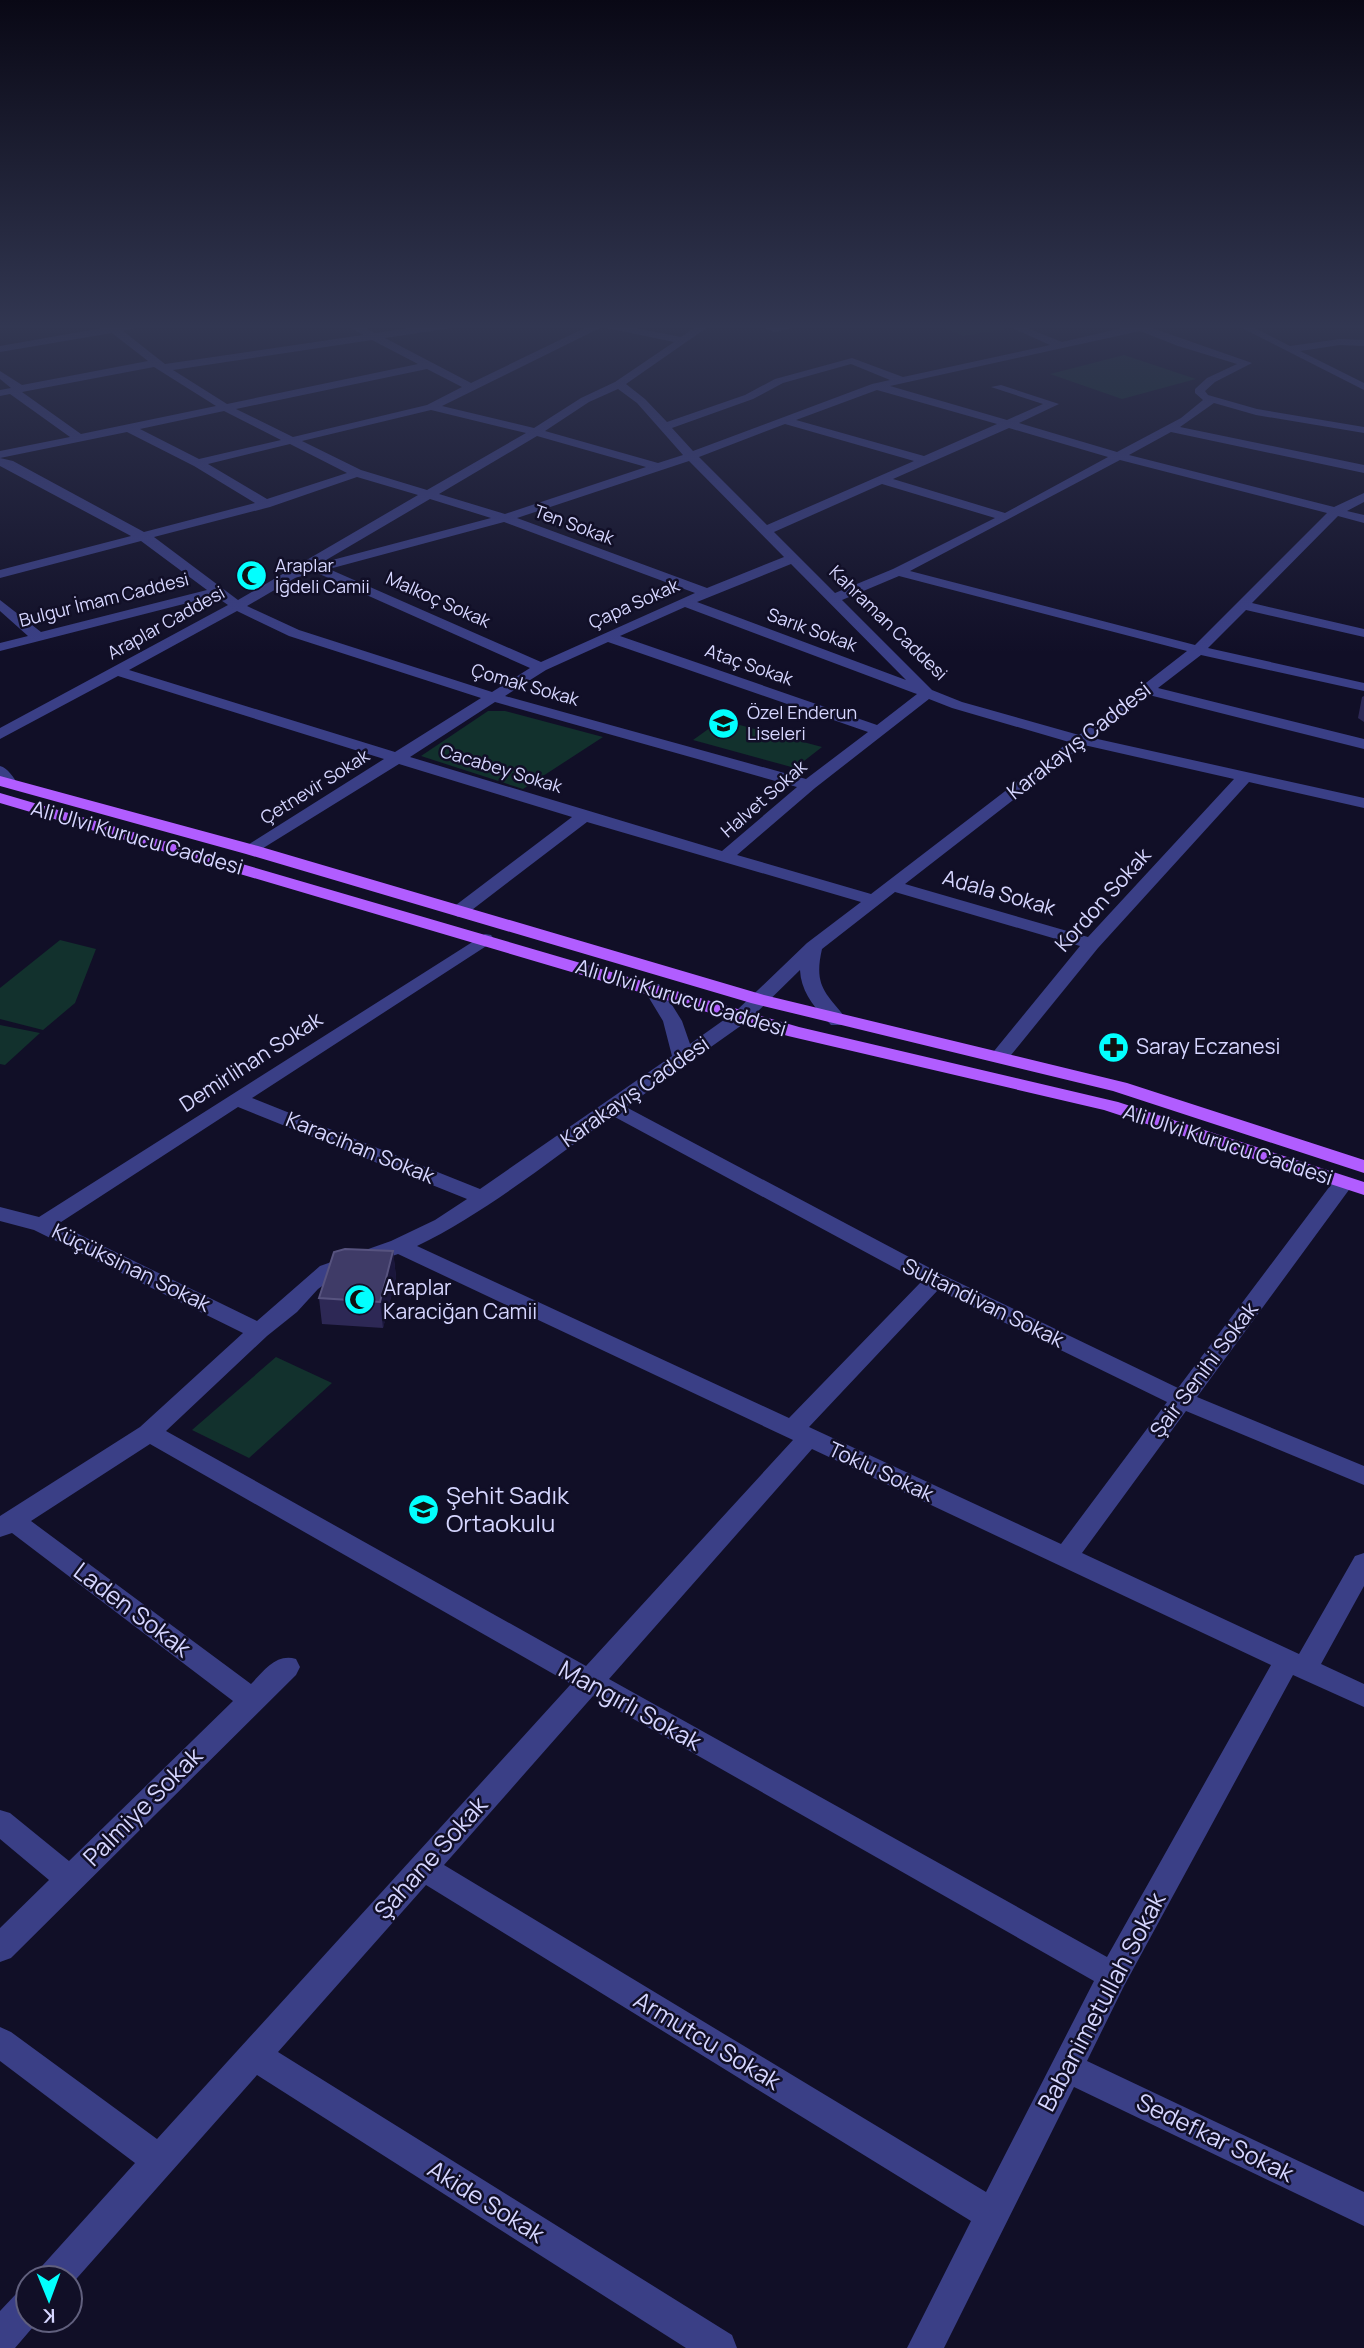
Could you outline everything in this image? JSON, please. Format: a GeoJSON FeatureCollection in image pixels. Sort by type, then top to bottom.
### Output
{"type":"FeatureCollection","features":[{"type":"Feature","properties":{"kind":"main road","name":"Ali Ulvi Kurucu Caddesi"},"geometry":{"type":"LineString","coordinates":[[3,789],[252,850],[838,1021],[1000,1056],[1120,1087],[1362,1163]]}},
{"type":"Feature","properties":{"kind":"main road","name":"Ali Ulvi Kurucu Caddesi"},"geometry":{"type":"LineString","coordinates":[[3,789],[795,1032],[1111,1106],[1353,1186]]}},
{"type":"Feature","properties":{"kind":"street"},"geometry":{"type":"LineString","coordinates":[[73,434],[79,438]]}},
{"type":"Feature","properties":{"kind":"street"},"geometry":{"type":"LineString","coordinates":[[0,455],[101,434]]}},
{"type":"Feature","properties":{"kind":"street"},"geometry":{"type":"LineString","coordinates":[[140,434],[198,463],[266,504]]}},
{"type":"Feature","properties":{"kind":"street","name":"Ten Sokak"},"geometry":{"type":"LineString","coordinates":[[279,434],[357,473],[505,518],[707,593]]}},
{"type":"Feature","properties":{"kind":"street"},"geometry":{"type":"LineString","coordinates":[[198,463],[329,434]]}},
{"type":"Feature","properties":{"kind":"street","name":"Araplar Caddesi"},"geometry":{"type":"LineString","coordinates":[[4,731],[119,672],[533,434]]}},
{"type":"Feature","properties":{"kind":"street"},"geometry":{"type":"LineString","coordinates":[[542,434],[655,466]]}},
{"type":"Feature","properties":{"kind":"street","name":"Kahraman Caddesi"},"geometry":{"type":"LineString","coordinates":[[670,434],[927,693],[957,705],[1081,740],[1364,803]]}},
{"type":"Feature","properties":{"kind":"street"},"geometry":{"type":"LineString","coordinates":[[286,576],[505,518],[752,434]]}},
{"type":"Feature","properties":{"kind":"street"},"geometry":{"type":"LineString","coordinates":[[831,434],[928,461]]}},
{"type":"Feature","properties":{"kind":"street"},"geometry":{"type":"LineString","coordinates":[[767,530],[987,434]]}},
{"type":"Feature","properties":{"kind":"street"},"geometry":{"type":"LineString","coordinates":[[1041,434],[1364,519]]}},
{"type":"Feature","properties":{"kind":"street"},"geometry":{"type":"LineString","coordinates":[[834,598],[898,572],[1006,517],[1157,434]]}},
{"type":"Feature","properties":{"kind":"street"},"geometry":{"type":"LineString","coordinates":[[1194,434],[1364,469]]}},
{"type":"Feature","properties":{"kind":"street","name":"Çomak Sokak"},"geometry":{"type":"LineString","coordinates":[[0,462],[9,464],[142,535],[236,606],[294,632],[496,698],[809,785]]}},
{"type":"Feature","properties":{"kind":"street"},"geometry":{"type":"LineString","coordinates":[[0,574],[266,504],[357,473]]}},
{"type":"Feature","properties":{"kind":"street"},"geometry":{"type":"LineString","coordinates":[[883,480],[1006,517]]}},
{"type":"Feature","properties":{"kind":"street","name":"Karakayış Caddesi"},"geometry":{"type":"LineString","coordinates":[[6,1524],[149,1433],[259,1331],[289,1307],[310,1284],[328,1271],[399,1246],[443,1225],[742,1016],[813,947],[1198,650],[1335,512],[1364,496]]}},
{"type":"Feature","properties":{"kind":"street","name":"Çapa Sokak"},"geometry":{"type":"LineString","coordinates":[[496,698],[541,667],[685,602],[794,558]]}},
{"type":"Feature","properties":{"kind":"street","name":"Malkoç Sokak"},"geometry":{"type":"LineString","coordinates":[[318,569],[541,667]]}},
{"type":"Feature","properties":{"kind":"street"},"geometry":{"type":"LineString","coordinates":[[898,572],[1198,650],[1364,687]]}},
{"type":"Feature","properties":{"kind":"street","name":"Bulgur İmam Caddesi"},"geometry":{"type":"LineString","coordinates":[[0,647],[217,591]]}},
{"type":"Feature","properties":{"kind":"street","name":"Sarık Sokak"},"geometry":{"type":"LineString","coordinates":[[685,602],[927,693]]}},
{"type":"Feature","properties":{"kind":"street"},"geometry":{"type":"LineString","coordinates":[[0,604],[38,637]]}},
{"type":"Feature","properties":{"kind":"street"},"geometry":{"type":"LineString","coordinates":[[1242,605],[1364,633]]}},
{"type":"Feature","properties":{"kind":"street","name":"Ataç Sokak"},"geometry":{"type":"LineString","coordinates":[[608,637],[877,730]]}},
{"type":"Feature","properties":{"kind":"street","name":"Cacabey Sokak"},"geometry":{"type":"LineString","coordinates":[[119,672],[584,816],[874,900]]}},
{"type":"Feature","properties":{"kind":"street"},"geometry":{"type":"LineString","coordinates":[[1146,690],[1364,744]]}},
{"type":"Feature","properties":{"kind":"street","name":"Halvet Sokak"},"geometry":{"type":"LineString","coordinates":[[726,856],[809,785],[927,693]]}},
{"type":"Feature","properties":{"kind":"street","name":"Çetnevir Sokak"},"geometry":{"type":"LineString","coordinates":[[252,850],[496,698]]}},
{"type":"Feature","properties":{"kind":"street"},"geometry":{"type":"LineString","coordinates":[[0,747],[4,731]]}},
{"type":"Feature","properties":{"kind":"street","name":"Kordon Sokak"},"geometry":{"type":"LineString","coordinates":[[1000,1056],[1092,944],[1244,777]]}},
{"type":"Feature","properties":{"kind":"street"},"geometry":{"type":"LineString","coordinates":[[458,912],[584,816]]}},
{"type":"Feature","properties":{"kind":"street","name":"Adala Sokak"},"geometry":{"type":"LineString","coordinates":[[892,886],[1092,944]]}},
{"type":"Feature","properties":{"kind":"street","name":"Demirlihan Sokak"},"geometry":{"type":"LineString","coordinates":[[42,1224],[485,939]]}},
{"type":"Feature","properties":{"kind":"street"},"geometry":{"type":"LineString","coordinates":[[813,947],[807,968],[811,984],[819,1000],[838,1021]]}},
{"type":"Feature","properties":{"kind":"street"},"geometry":{"type":"LineString","coordinates":[[652,988],[672,1018],[681,1040],[682,1058]]}},
{"type":"Feature","properties":{"kind":"street","name":"Karacihan Sokak"},"geometry":{"type":"LineString","coordinates":[[236,1099],[484,1198]]}},
{"type":"Feature","properties":{"kind":"street","name":"Sultandivan Sokak"},"geometry":{"type":"LineString","coordinates":[[613,1108],[935,1280],[1183,1400],[1364,1476]]}},
{"type":"Feature","properties":{"kind":"street","name":"Şair Senihi Sokak"},"geometry":{"type":"LineString","coordinates":[[1065,1557],[1183,1400],[1353,1186]]}},
{"type":"Feature","properties":{"kind":"street","name":"Küçüksinan Sokak"},"geometry":{"type":"LineString","coordinates":[[0,1214],[42,1224],[259,1331]]}},
{"type":"Feature","properties":{"kind":"street","name":"Toklu Sokak"},"geometry":{"type":"LineString","coordinates":[[399,1246],[1364,1696]]}},
{"type":"Feature","properties":{"kind":"street","name":"Şahane Sokak"},"geometry":{"type":"LineString","coordinates":[[67,2264],[588,1682],[935,1280]]}},
{"type":"Feature","properties":{"kind":"street","name":"Mangırlı Sokak"},"geometry":{"type":"LineString","coordinates":[[149,1433],[1113,1976]]}},
{"type":"Feature","properties":{"kind":"street","name":"Laden Sokak"},"geometry":{"type":"LineString","coordinates":[[6,1524],[252,1700]]}},
{"type":"Feature","properties":{"kind":"street","name":"Babanimetullah Sokak"},"geometry":{"type":"LineString","coordinates":[[925,2348],[1113,1976],[1296,1664],[1364,1563]]}},
{"type":"Feature","properties":{"kind":"street","name":"Palmiye Sokak"},"geometry":{"type":"LineString","coordinates":[[0,1948],[286,1667]]}},
{"type":"Feature","properties":{"kind":"street"},"geometry":{"type":"LineString","coordinates":[[0,1822],[70,1879]]}},
{"type":"Feature","properties":{"kind":"street","name":"Armutcu Sokak"},"geometry":{"type":"LineString","coordinates":[[422,1867],[991,2214]]}},
{"type":"Feature","properties":{"kind":"street"},"geometry":{"type":"LineString","coordinates":[[0,2042],[159,2161]]}},
{"type":"Feature","properties":{"kind":"street","name":"Akide Sokak"},"geometry":{"type":"LineString","coordinates":[[254,2055],[719,2348]]}},
{"type":"Feature","properties":{"kind":"street","name":"Sedefkar Sokak"},"geometry":{"type":"LineString","coordinates":[[1066,2067],[1364,2209]]}},
{"type":"Feature","properties":{"kind":"street"},"geometry":{"type":"LineString","coordinates":[[0,2338],[14,2322]]}},
{"type":"Feature","properties":{"kind":"green space"},"geometry":{"type":"Polygon","coordinates":[[[488,711],[505,711],[603,737],[523,789],[421,756],[488,711]]]}},
{"type":"Feature","properties":{"kind":"green space"},"geometry":{"type":"Polygon","coordinates":[[[721,720],[822,747],[795,768],[693,740],[721,720]]]}},
{"type":"Feature","properties":{"kind":"green space"},"geometry":{"type":"Polygon","coordinates":[[[60,940],[96,949],[75,1003],[43,1030],[0,1019],[0,988],[60,940]]]}},
{"type":"Feature","properties":{"kind":"green space"},"geometry":{"type":"Polygon","coordinates":[[[0,1025],[40,1033],[5,1065],[0,1064],[0,1025]]]}},
{"type":"Feature","properties":{"kind":"green space"},"geometry":{"type":"Polygon","coordinates":[[[276,1357],[332,1383],[249,1458],[192,1430],[276,1357]]]}},
{"type":"Feature","properties":{"kind":"building"},"geometry":{"type":"Polygon","coordinates":[[[345,1249],[393,1251],[380,1302],[319,1298],[334,1252],[345,1249]]]}},
{"type":"Feature","properties":{"kind":"place","name":"Araplar İğdeli Camii"},"geometry":{"type":"Point","coordinates":[252,576]}},
{"type":"Feature","properties":{"kind":"place","name":"Özel Enderun Liseleri"},"geometry":{"type":"Point","coordinates":[724,723]}},
{"type":"Feature","properties":{"kind":"place","name":"Saray Eczanesi"},"geometry":{"type":"Point","coordinates":[1113,1047]}},
{"type":"Feature","properties":{"kind":"place","name":"Araplar Karaciğan Camii"},"geometry":{"type":"Point","coordinates":[360,1300]}},
{"type":"Feature","properties":{"kind":"place","name":"Şehit Sadık Ortaokulu"},"geometry":{"type":"Point","coordinates":[423,1510]}}]}
